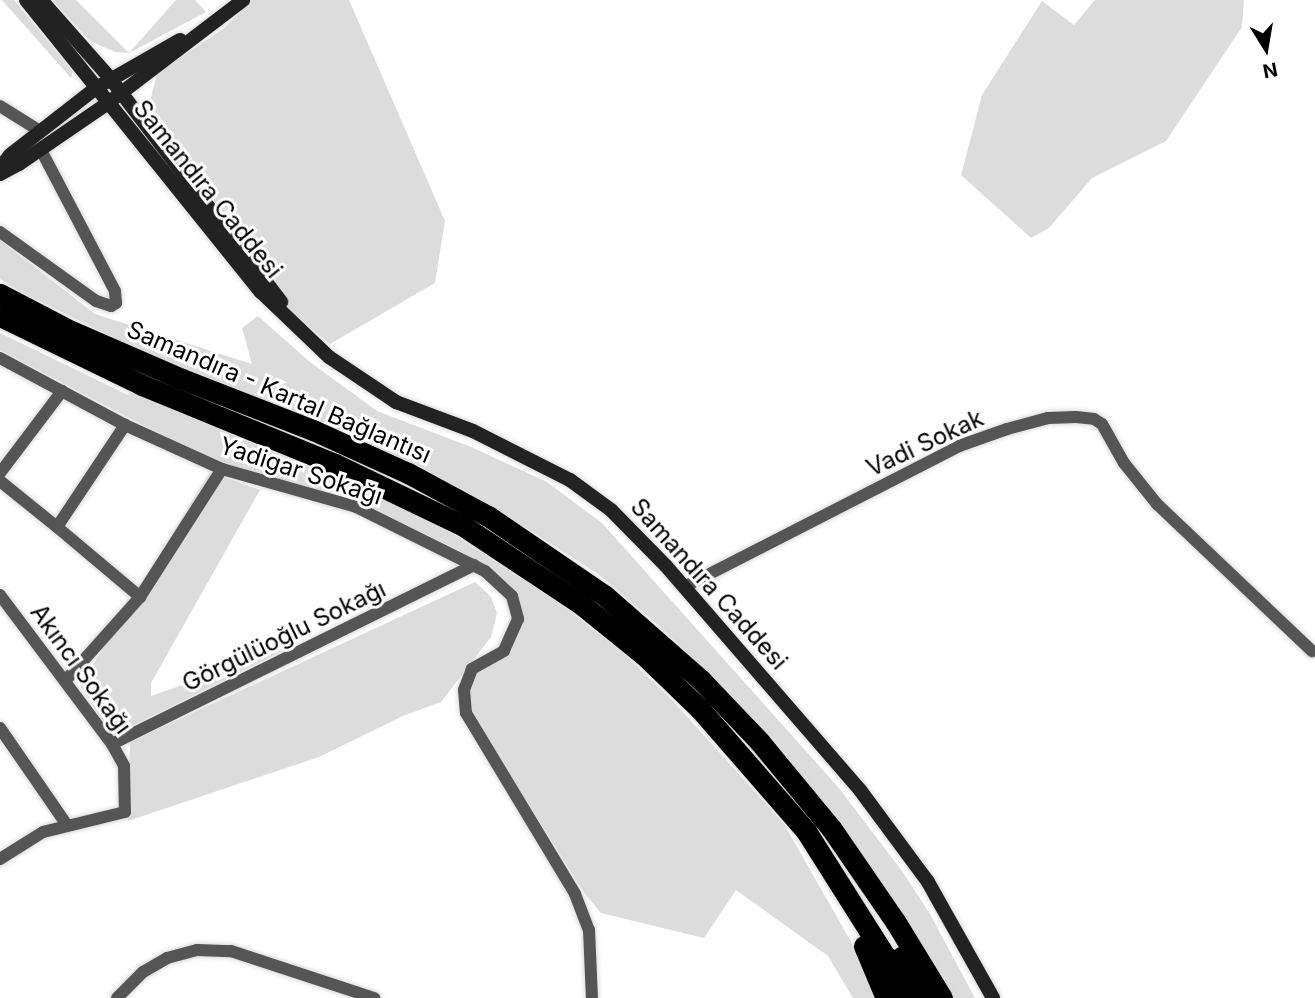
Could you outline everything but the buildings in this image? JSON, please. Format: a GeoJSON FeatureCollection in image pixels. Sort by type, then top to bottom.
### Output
{"type":"FeatureCollection","features":[{"type":"Feature","properties":{"kind":"highway","name":"Samandıra - Kartal Bağlantısı"},"geometry":{"type":"LineString","coordinates":[[0,294],[71,331],[384,462],[488,516],[604,595],[638,623],[699,679],[759,741],[807,802]]}},
{"type":"Feature","properties":{"kind":"highway","name":"Samandıra - Kartal Bağlantısı"},"geometry":{"type":"LineString","coordinates":[[0,316],[142,386],[335,464],[461,525],[581,604],[644,655],[700,709],[776,796]]}},
{"type":"Feature","properties":{"kind":"highway"},"geometry":{"type":"LineString","coordinates":[[776,796],[844,907],[872,962],[886,998]]}},
{"type":"Feature","properties":{"kind":"highway"},"geometry":{"type":"LineString","coordinates":[[776,796],[806,831],[833,872],[885,957],[905,998]]}},
{"type":"Feature","properties":{"kind":"highway"},"geometry":{"type":"LineString","coordinates":[[807,802],[884,925],[922,998]]}},
{"type":"Feature","properties":{"kind":"highway"},"geometry":{"type":"LineString","coordinates":[[807,802],[831,828],[942,998]]}},
{"type":"Feature","properties":{"kind":"main road","name":"Samandıra Caddesi"},"geometry":{"type":"LineString","coordinates":[[26,0],[261,292],[289,315],[329,357],[396,402],[473,431],[570,480],[611,510],[684,587],[860,790],[928,882],[993,998]]}},
{"type":"Feature","properties":{"kind":"main road","name":"Samandıra Caddesi"},"geometry":{"type":"LineString","coordinates":[[41,0],[110,78],[273,289],[289,315]]}},
{"type":"Feature","properties":{"kind":"main road"},"geometry":{"type":"LineString","coordinates":[[0,174],[41,150],[108,103],[243,0]]}},
{"type":"Feature","properties":{"kind":"main road"},"geometry":{"type":"LineString","coordinates":[[0,168],[10,155],[110,78],[221,18]]}},
{"type":"Feature","properties":{"kind":"street"},"geometry":{"type":"LineString","coordinates":[[0,106],[40,131]]}},
{"type":"Feature","properties":{"kind":"street"},"geometry":{"type":"LineString","coordinates":[[0,232],[96,301],[111,306],[116,303],[115,291],[41,150]]}},
{"type":"Feature","properties":{"kind":"street","name":"Yadigar Sokağı"},"geometry":{"type":"LineString","coordinates":[[0,358],[125,425],[222,469],[356,507],[474,565],[512,596],[518,619],[504,651],[472,669],[464,690],[466,713],[575,894],[589,930],[592,998]]}},
{"type":"Feature","properties":{"kind":"street"},"geometry":{"type":"LineString","coordinates":[[0,473],[62,391]]}},
{"type":"Feature","properties":{"kind":"street","name":"Vadi Sokak"},"geometry":{"type":"LineString","coordinates":[[684,587],[959,446],[1027,423],[1076,417],[1094,419],[1102,424],[1124,463],[1151,497],[1312,651]]}},
{"type":"Feature","properties":{"kind":"street"},"geometry":{"type":"LineString","coordinates":[[57,527],[125,425]]}},
{"type":"Feature","properties":{"kind":"street"},"geometry":{"type":"LineString","coordinates":[[65,681],[141,597],[222,469]]}},
{"type":"Feature","properties":{"kind":"street"},"geometry":{"type":"LineString","coordinates":[[0,481],[141,597]]}},
{"type":"Feature","properties":{"kind":"street","name":"Görgülüoğlu Sokağı"},"geometry":{"type":"LineString","coordinates":[[112,744],[474,565]]}},
{"type":"Feature","properties":{"kind":"street","name":"Akıncı Sokağı"},"geometry":{"type":"LineString","coordinates":[[0,595],[112,744],[124,766],[125,812],[67,825]]}},
{"type":"Feature","properties":{"kind":"street"},"geometry":{"type":"LineString","coordinates":[[0,728],[67,825],[28,839],[1,856]]}},
{"type":"Feature","properties":{"kind":"street"},"geometry":{"type":"LineString","coordinates":[[117,998],[143,972],[167,958],[197,950],[231,951],[374,998]]}},
{"type":"Feature","properties":{"kind":"shaded area"},"geometry":{"type":"Polygon","coordinates":[[[2,0],[14,0],[73,72],[71,78],[2,0]]]}},
{"type":"Feature","properties":{"kind":"shaded area"},"geometry":{"type":"Polygon","coordinates":[[[52,0],[76,0],[129,53],[115,52],[90,41],[52,0]]]}},
{"type":"Feature","properties":{"kind":"shaded area"},"geometry":{"type":"Polygon","coordinates":[[[176,0],[195,0],[206,12],[129,53],[176,0]]]}},
{"type":"Feature","properties":{"kind":"shaded area"},"geometry":{"type":"Polygon","coordinates":[[[253,0],[349,0],[445,221],[435,283],[330,344],[287,309],[149,105],[157,74],[224,28],[253,0]]]}},
{"type":"Feature","properties":{"kind":"shaded area"},"geometry":{"type":"Polygon","coordinates":[[[1095,0],[1244,0],[1242,27],[1166,141],[1092,178],[1049,228],[1031,238],[961,175],[982,95],[1042,1],[1074,25],[1095,0]]]}},
{"type":"Feature","properties":{"kind":"shaded area"},"geometry":{"type":"Polygon","coordinates":[[[0,240],[95,314],[252,364],[242,328],[258,316],[310,362],[377,411],[471,447],[547,482],[602,523],[838,787],[902,871],[930,914],[975,998],[951,998],[813,791],[774,742],[727,691],[657,624],[598,574],[495,508],[431,473],[365,441],[145,353],[21,292],[0,279],[0,240]]]}},
{"type":"Feature","properties":{"kind":"shaded area"},"geometry":{"type":"Polygon","coordinates":[[[0,333],[128,395],[130,392],[419,515],[463,540],[570,611],[623,653],[671,699],[784,824],[858,954],[875,998],[853,998],[828,956],[736,890],[704,938],[601,913],[585,894],[470,711],[469,688],[476,673],[509,655],[522,622],[518,594],[490,569],[457,549],[361,504],[224,464],[162,435],[0,350],[0,333]]]}},
{"type":"Feature","properties":{"kind":"shaded area"},"geometry":{"type":"Polygon","coordinates":[[[210,472],[260,490],[151,683],[151,696],[290,647],[112,736],[80,686],[210,472]]]}},
{"type":"Feature","properties":{"kind":"shaded area"},"geometry":{"type":"Polygon","coordinates":[[[475,582],[491,597],[497,613],[491,637],[441,702],[403,716],[319,757],[128,821],[130,742],[475,582]]]}}]}
